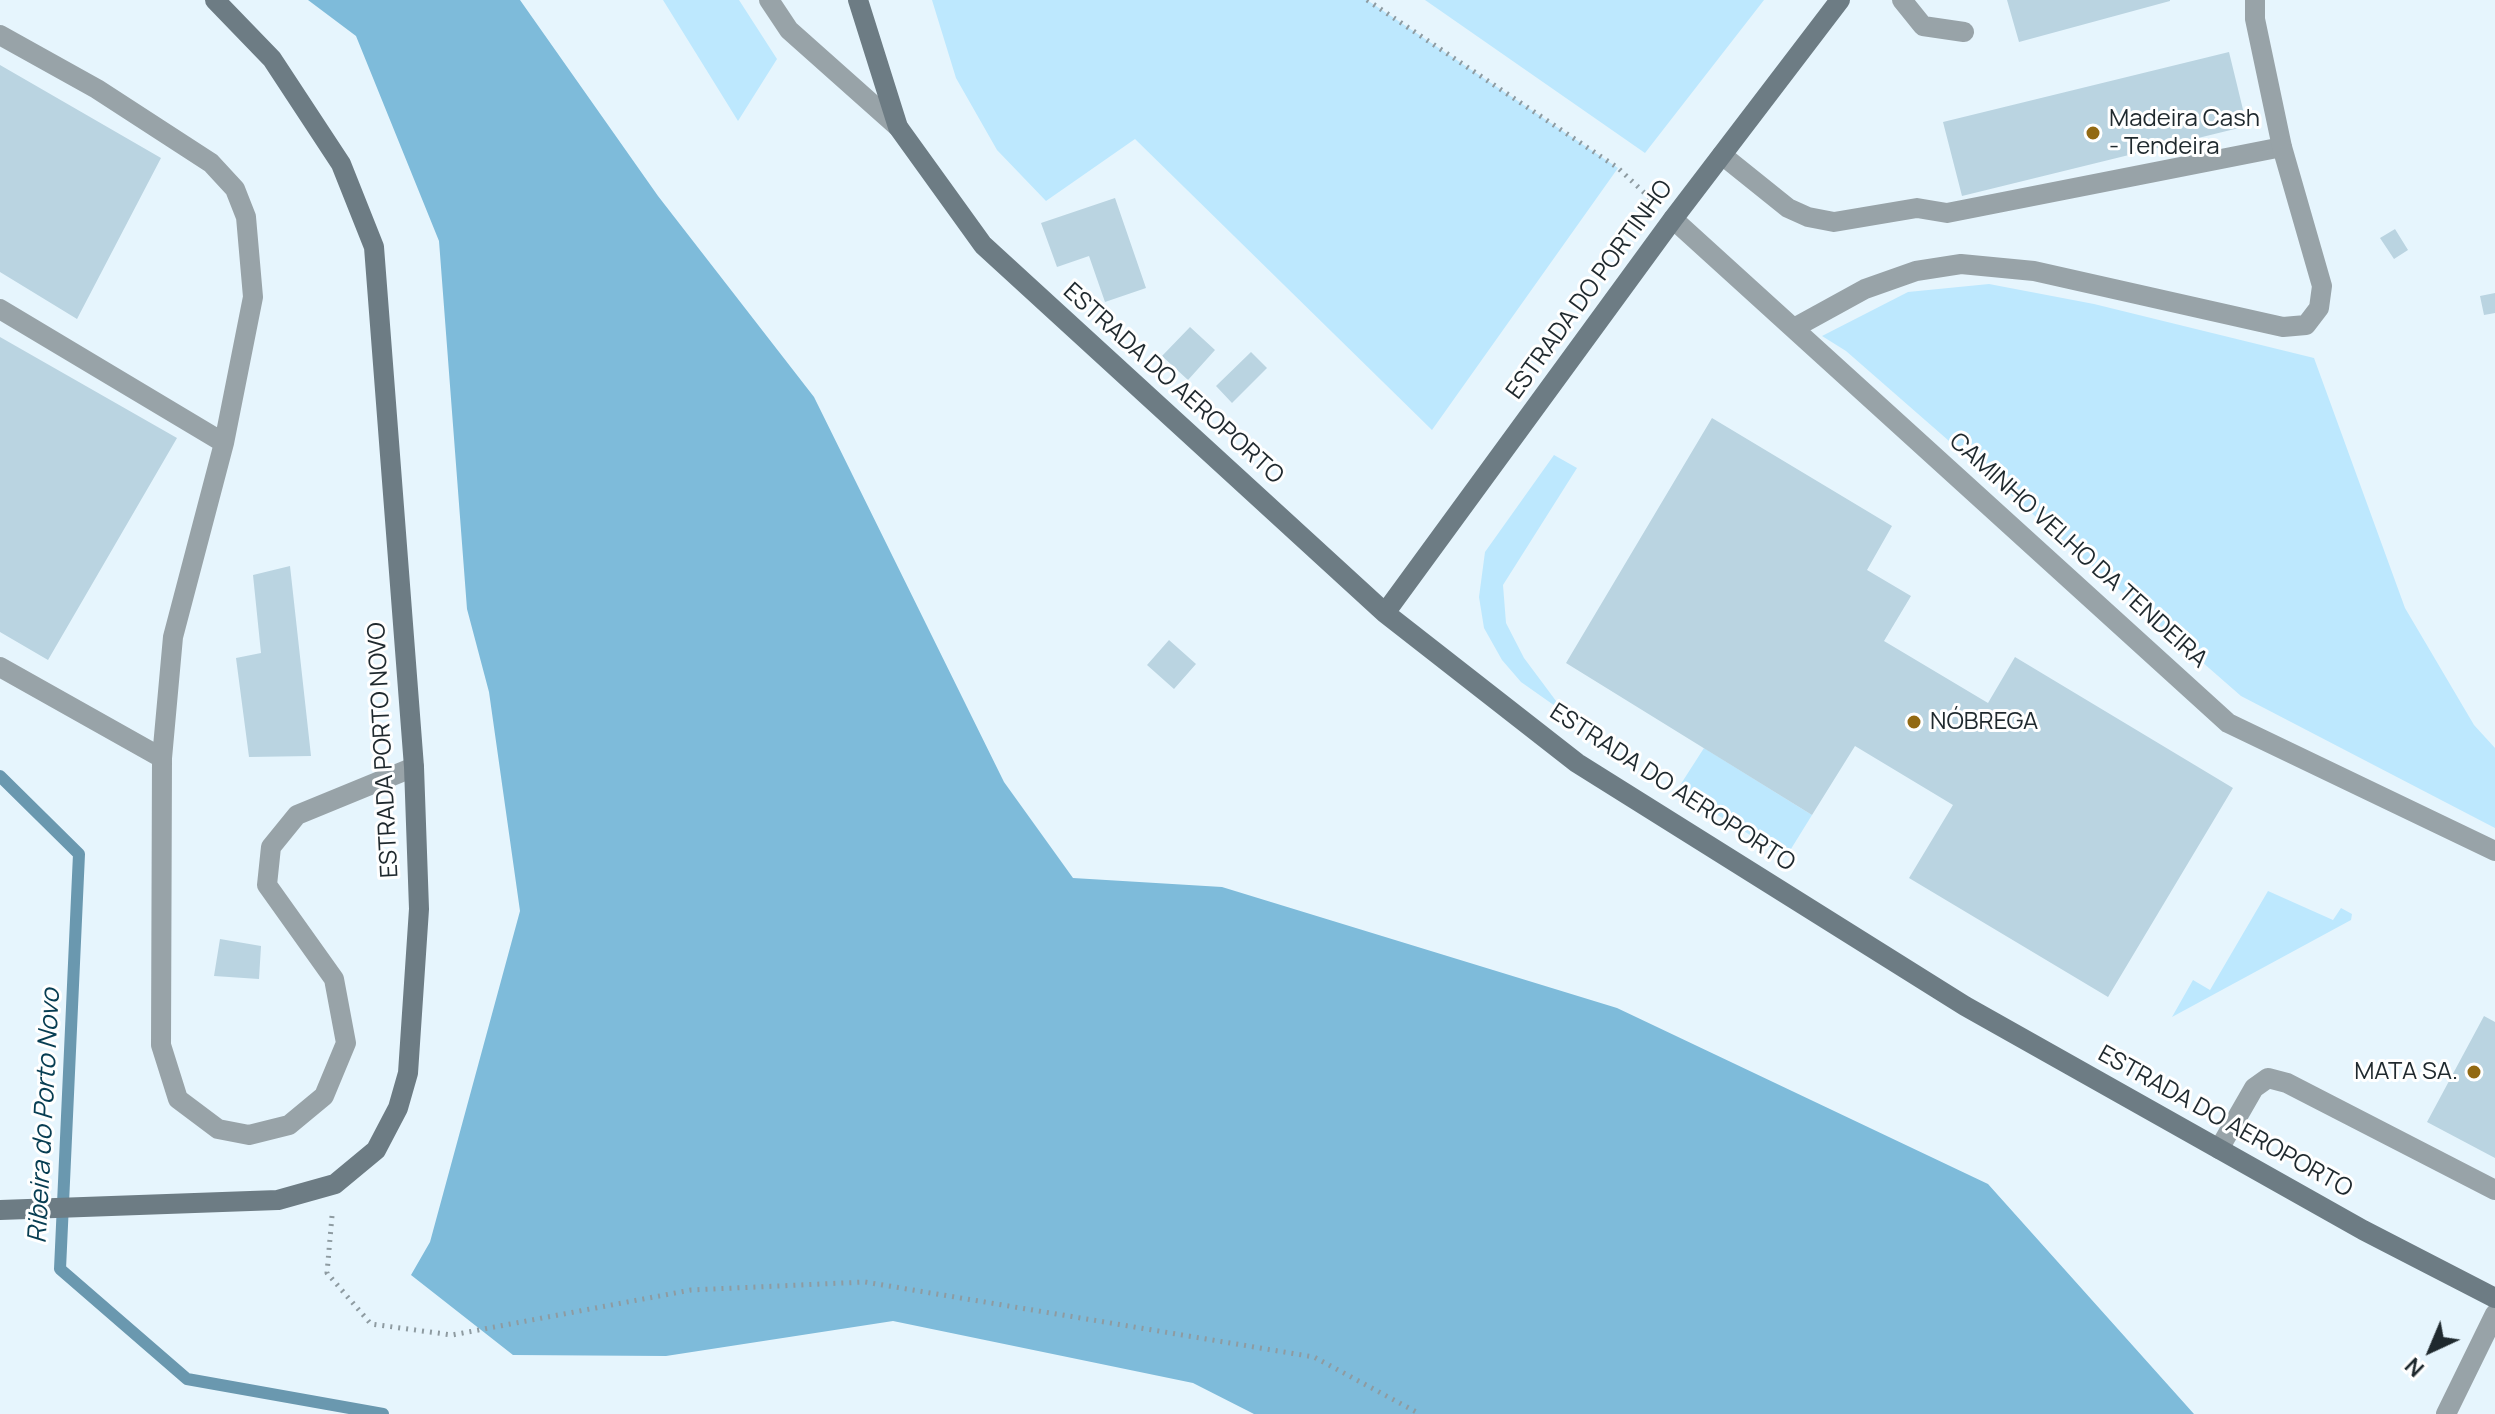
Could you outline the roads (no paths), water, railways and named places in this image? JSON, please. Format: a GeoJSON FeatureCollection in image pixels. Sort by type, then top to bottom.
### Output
{"type":"FeatureCollection","features":[{"type":"Feature","properties":{"kind":"main road","name":"ESTRADA PORTO NOVO"},"geometry":{"type":"LineString","coordinates":[[0,1210],[278,1200],[335,1184],[376,1150],[398,1108],[408,1073],[419,909],[414,767],[374,247],[341,164],[272,59],[215,0]]}},
{"type":"Feature","properties":{"kind":"main road","name":"ESTRADA DO AEROPORTO"},"geometry":{"type":"LineString","coordinates":[[858,0],[898,127],[983,245],[1385,613],[1577,763],[1965,1006],[2363,1230],[2495,1298]]}},
{"type":"Feature","properties":{"kind":"main road","name":"ESTRADA DO PORTINHO"},"geometry":{"type":"LineString","coordinates":[[1385,613],[1673,219],[1840,0]]}},
{"type":"Feature","properties":{"kind":"street"},"geometry":{"type":"LineString","coordinates":[[769,0],[789,30],[898,127]]}},
{"type":"Feature","properties":{"kind":"street"},"geometry":{"type":"LineString","coordinates":[[1902,0],[1923,26],[1964,32]]}},
{"type":"Feature","properties":{"kind":"street"},"geometry":{"type":"LineString","coordinates":[[1794,328],[1865,289],[1916,271],[1961,264],[2034,271],[2283,327],[2306,325],[2319,308],[2322,286],[2282,147],[2255,19],[2255,0]]}},
{"type":"Feature","properties":{"kind":"street"},"geometry":{"type":"LineString","coordinates":[[0,35],[97,89],[211,163],[235,189],[246,217],[253,297],[224,443],[173,637],[162,758],[161,1045],[178,1099],[218,1129],[249,1135],[289,1125],[324,1096],[346,1043],[334,979],[267,885],[271,847],[297,815],[414,767]]}},
{"type":"Feature","properties":{"kind":"street"},"geometry":{"type":"LineString","coordinates":[[1722,155],[1788,208],[1808,217],[1834,222],[1917,208],[1947,213],[2282,147]]}},
{"type":"Feature","properties":{"kind":"street","name":"CAMINHO VELHO DA TENDEIRA"},"geometry":{"type":"LineString","coordinates":[[1673,219],[2228,723],[2495,851]]}},
{"type":"Feature","properties":{"kind":"street"},"geometry":{"type":"LineString","coordinates":[[0,309],[224,443]]}},
{"type":"Feature","properties":{"kind":"street"},"geometry":{"type":"LineString","coordinates":[[0,667],[162,758]]}},
{"type":"Feature","properties":{"kind":"street"},"geometry":{"type":"LineString","coordinates":[[2219,1149],[2254,1088],[2268,1078],[2287,1083],[2495,1190]]}},
{"type":"Feature","properties":{"kind":"street"},"geometry":{"type":"LineString","coordinates":[[2446,1414],[2495,1314]]}},
{"type":"Feature","properties":{"kind":"waterway","name":"Ribeira do Porto Novo"},"geometry":{"type":"LineString","coordinates":[[0,776],[79,854],[60,1269],[187,1379],[383,1414]]}},
{"type":"Feature","properties":{"kind":"place","name":"Madeira Cash - Tendeira"},"geometry":{"type":"Point","coordinates":[2093,133]}},
{"type":"Feature","properties":{"kind":"place","name":"NÓBREGA"},"geometry":{"type":"Point","coordinates":[1914,722]}},
{"type":"Feature","properties":{"kind":"place","name":"MATA SA."},"geometry":{"type":"Point","coordinates":[2474,1072]}}]}
